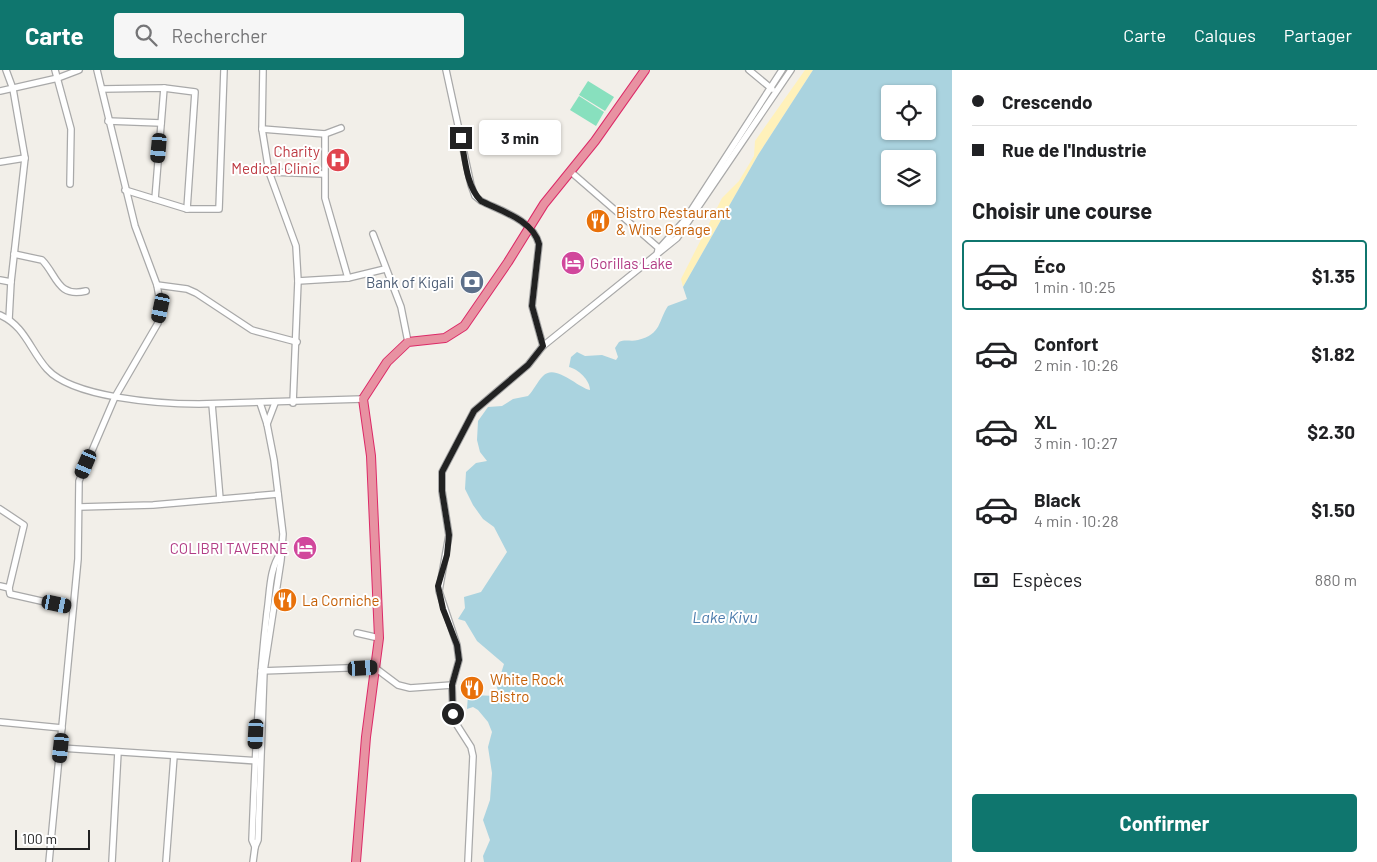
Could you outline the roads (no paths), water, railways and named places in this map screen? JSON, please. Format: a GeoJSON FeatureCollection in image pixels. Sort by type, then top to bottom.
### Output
{"type":"FeatureCollection","features":[{"type":"Feature","properties":{"kind":"highway"},"geometry":{"type":"LineString","coordinates":[[356,862],[366,737],[378,638],[370,456],[363,399],[387,362],[408,342],[445,338],[464,326],[508,262],[529,226],[628,96],[645,70]]}},
{"type":"Feature","properties":{"kind":"street"},"geometry":{"type":"LineString","coordinates":[[6,70],[13,89],[24,158],[9,319]]}},
{"type":"Feature","properties":{"kind":"street"},"geometry":{"type":"LineString","coordinates":[[55,70],[73,141],[70,184]]}},
{"type":"Feature","properties":{"kind":"street"},"geometry":{"type":"LineString","coordinates":[[0,92],[58,78],[79,70]]}},
{"type":"Feature","properties":{"kind":"street"},"geometry":{"type":"LineString","coordinates":[[49,862],[78,559],[79,481],[115,397],[158,323],[161,308],[157,285],[134,226],[97,70]]}},
{"type":"Feature","properties":{"kind":"street"},"geometry":{"type":"LineString","coordinates":[[125,190],[187,209],[217,211],[221,204],[224,70]]}},
{"type":"Feature","properties":{"kind":"street"},"geometry":{"type":"LineString","coordinates":[[263,70],[262,129],[269,172],[296,246],[298,281],[297,342],[293,403]]}},
{"type":"Feature","properties":{"kind":"street"},"geometry":{"type":"LineString","coordinates":[[446,70],[475,196],[529,226],[537,237],[539,244],[532,306],[543,346]]}},
{"type":"Feature","properties":{"kind":"street"},"geometry":{"type":"LineString","coordinates":[[748,70],[773,90]]}},
{"type":"Feature","properties":{"kind":"street"},"geometry":{"type":"LineString","coordinates":[[773,90],[782,70]]}},
{"type":"Feature","properties":{"kind":"street"},"geometry":{"type":"LineString","coordinates":[[468,862],[473,756],[471,747],[455,722],[452,685],[459,660],[457,645],[443,609],[438,586],[447,555],[449,535],[442,491],[442,472],[474,411],[528,365],[543,346],[660,251],[675,236],[687,222],[773,90],[791,70]]}},
{"type":"Feature","properties":{"kind":"street"},"geometry":{"type":"LineString","coordinates":[[102,89],[164,88],[192,90],[196,96],[187,209]]}},
{"type":"Feature","properties":{"kind":"street"},"geometry":{"type":"LineString","coordinates":[[155,199],[164,88]]}},
{"type":"Feature","properties":{"kind":"street"},"geometry":{"type":"LineString","coordinates":[[108,121],[161,123]]}},
{"type":"Feature","properties":{"kind":"street"},"geometry":{"type":"LineString","coordinates":[[262,129],[325,134],[341,128]]}},
{"type":"Feature","properties":{"kind":"street"},"geometry":{"type":"LineString","coordinates":[[325,134],[325,198],[348,278]]}},
{"type":"Feature","properties":{"kind":"street"},"geometry":{"type":"LineString","coordinates":[[0,162],[24,158]]}},
{"type":"Feature","properties":{"kind":"street"},"geometry":{"type":"LineString","coordinates":[[269,172],[324,174]]}},
{"type":"Feature","properties":{"kind":"street"},"geometry":{"type":"LineString","coordinates":[[570,172],[660,251]]}},
{"type":"Feature","properties":{"kind":"street"},"geometry":{"type":"LineString","coordinates":[[373,234],[401,307],[408,342]]}},
{"type":"Feature","properties":{"kind":"street"},"geometry":{"type":"LineString","coordinates":[[14,254],[42,260],[59,286],[71,292],[86,291]]}},
{"type":"Feature","properties":{"kind":"street"},"geometry":{"type":"LineString","coordinates":[[298,281],[348,278],[385,269]]}},
{"type":"Feature","properties":{"kind":"street"},"geometry":{"type":"LineString","coordinates":[[0,280],[11,282]]}},
{"type":"Feature","properties":{"kind":"street"},"geometry":{"type":"LineString","coordinates":[[157,285],[187,289],[252,330],[297,342]]}},
{"type":"Feature","properties":{"kind":"street"},"geometry":{"type":"LineString","coordinates":[[0,315],[9,319],[22,330],[48,370],[58,378],[69,384],[115,397],[174,404],[293,403],[334,398],[363,399]]}},
{"type":"Feature","properties":{"kind":"street"},"geometry":{"type":"LineString","coordinates":[[253,862],[254,847],[258,840],[256,815],[257,761],[262,671],[272,598],[281,553],[283,526],[267,424],[260,403]]}},
{"type":"Feature","properties":{"kind":"street"},"geometry":{"type":"LineString","coordinates":[[267,424],[275,403]]}},
{"type":"Feature","properties":{"kind":"street"},"geometry":{"type":"LineString","coordinates":[[212,404],[220,499]]}},
{"type":"Feature","properties":{"kind":"street"},"geometry":{"type":"LineString","coordinates":[[79,507],[153,505],[278,494]]}},
{"type":"Feature","properties":{"kind":"street"},"geometry":{"type":"LineString","coordinates":[[0,509],[24,525],[9,588],[12,595],[72,608]]}},
{"type":"Feature","properties":{"kind":"street"},"geometry":{"type":"LineString","coordinates":[[0,586],[9,588]]}},
{"type":"Feature","properties":{"kind":"street"},"geometry":{"type":"LineString","coordinates":[[357,633],[378,638]]}},
{"type":"Feature","properties":{"kind":"street"},"geometry":{"type":"LineString","coordinates":[[262,671],[374,667],[398,685],[410,688],[452,685]]}},
{"type":"Feature","properties":{"kind":"street"},"geometry":{"type":"LineString","coordinates":[[0,722],[62,728]]}},
{"type":"Feature","properties":{"kind":"street"},"geometry":{"type":"LineString","coordinates":[[61,748],[257,761]]}},
{"type":"Feature","properties":{"kind":"street"},"geometry":{"type":"LineString","coordinates":[[112,862],[118,752]]}},
{"type":"Feature","properties":{"kind":"street"},"geometry":{"type":"LineString","coordinates":[[166,862],[174,756]]}},
{"type":"Feature","properties":{"kind":"water","name":"Lake Kivu"},"geometry":{"type":"Polygon","coordinates":[[[813,70],[952,70],[952,862],[484,862],[483,856],[490,840],[483,820],[490,800],[492,773],[488,747],[492,732],[488,722],[478,710],[473,707],[467,709],[468,695],[498,696],[497,686],[504,664],[477,641],[465,621],[458,619],[465,608],[464,597],[481,592],[507,552],[494,527],[483,519],[465,489],[466,472],[476,463],[487,461],[480,452],[477,440],[478,421],[488,407],[502,406],[513,399],[528,396],[541,378],[548,373],[560,374],[590,390],[588,382],[583,376],[569,367],[571,357],[577,352],[585,356],[602,355],[616,360],[618,357],[615,348],[619,342],[638,340],[651,334],[655,331],[668,306],[687,299],[683,287],[758,155],[813,70]]]}},
{"type":"Feature","properties":{"kind":"place","name":"Charity Medical Clinic"},"geometry":{"type":"Point","coordinates":[338,160]}},
{"type":"Feature","properties":{"kind":"place","name":"Bistro Restaurant & Wine Garage"},"geometry":{"type":"Point","coordinates":[598,221]}},
{"type":"Feature","properties":{"kind":"place","name":"Gorillas Lake"},"geometry":{"type":"Point","coordinates":[573,263]}},
{"type":"Feature","properties":{"kind":"place","name":"Bank of Kigali"},"geometry":{"type":"Point","coordinates":[472,282]}},
{"type":"Feature","properties":{"kind":"place","name":"COLIBRI TAVERNE"},"geometry":{"type":"Point","coordinates":[305,548]}},
{"type":"Feature","properties":{"kind":"place","name":"La Corniche"},"geometry":{"type":"Point","coordinates":[285,600]}},
{"type":"Feature","properties":{"kind":"place","name":"White Rock Bistro"},"geometry":{"type":"Point","coordinates":[472,688]}}]}
